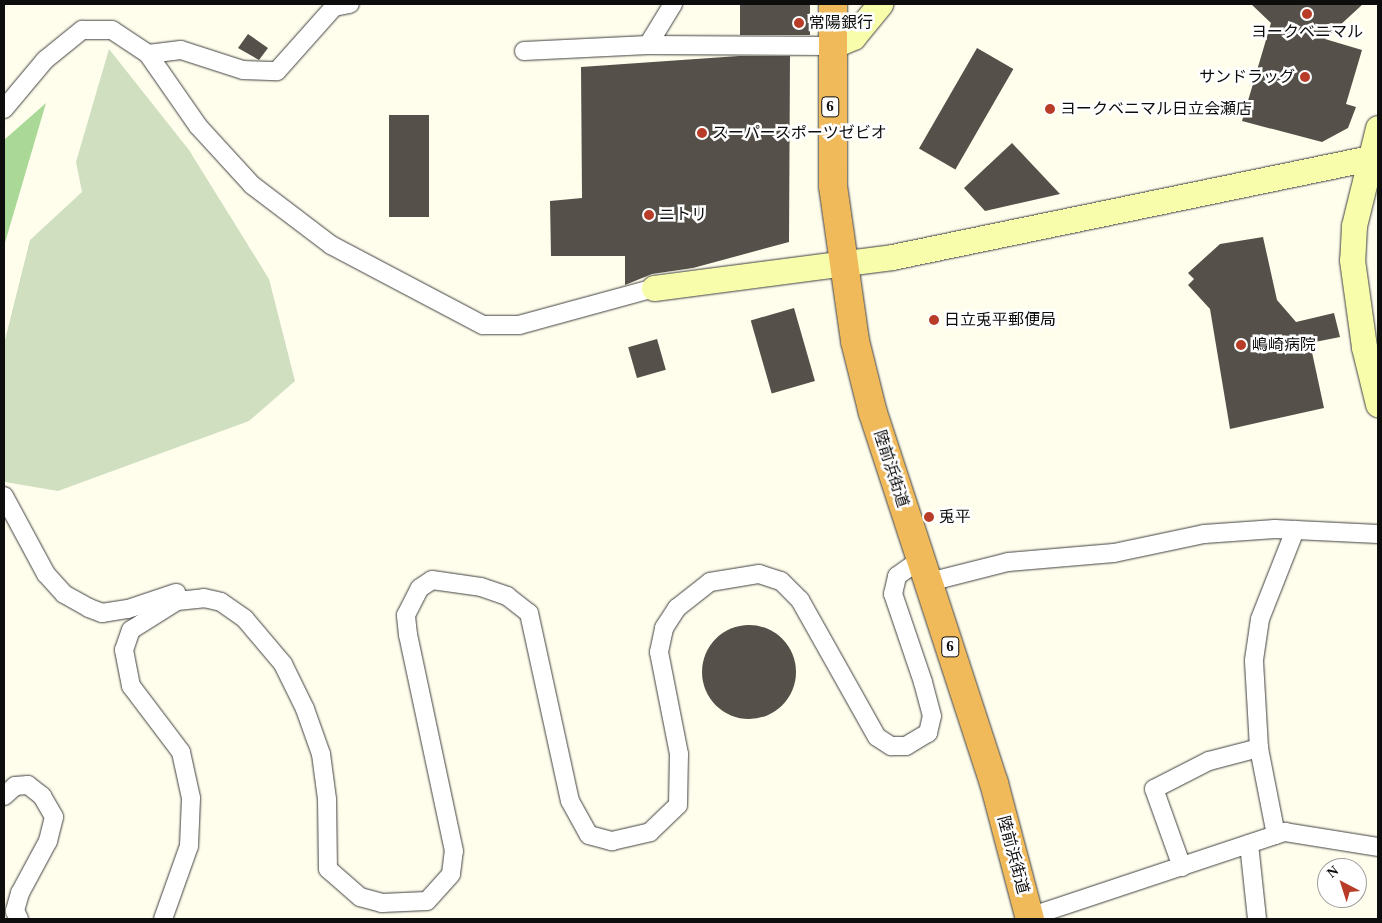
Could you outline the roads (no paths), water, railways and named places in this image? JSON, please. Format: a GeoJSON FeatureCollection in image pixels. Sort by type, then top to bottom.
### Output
{"type":"FeatureCollection","features":[{"type":"Feature","properties":{"kind":"highway","name":"陸前浜街道"},"geometry":{"type":"LineString","coordinates":[[832,4],[832,160],[841,264],[873,413],[994,783],[1030,918]]}},
{"type":"Feature","properties":{"kind":"street"},"geometry":{"type":"LineString","coordinates":[[148,54],[181,50],[242,70],[277,71],[334,7],[350,4]]}},
{"type":"Feature","properties":{"kind":"street"},"geometry":{"type":"LineString","coordinates":[[648,45],[673,4]]}},
{"type":"Feature","properties":{"kind":"street"},"geometry":{"type":"LineString","coordinates":[[524,51],[648,45],[832,46],[861,29],[880,4]]}},
{"type":"Feature","properties":{"kind":"street"},"geometry":{"type":"LineString","coordinates":[[4,109],[45,60],[82,30],[112,30],[148,54],[198,126],[252,185],[331,245],[483,325],[519,325],[654,288],[841,264],[1374,157]]}},
{"type":"Feature","properties":{"kind":"street"},"geometry":{"type":"LineString","coordinates":[[1378,128],[1374,157],[1352,260],[1362,338],[1378,404]]}},
{"type":"Feature","properties":{"kind":"street"},"geometry":{"type":"LineString","coordinates":[[4,496],[46,574],[64,594],[89,608],[102,613],[128,609],[190,590],[211,594],[268,643],[306,709],[321,754],[327,799],[328,869],[360,897],[382,902],[427,901],[451,874],[454,851],[408,634],[406,615],[420,588],[432,580],[481,587],[508,596],[529,612],[570,801],[590,835],[612,841],[650,832],[678,805],[678,754],[659,652],[664,628],[677,608],[710,582],[759,574],[781,581],[800,600],[877,737],[891,746],[906,746],[928,733],[932,716],[923,682],[893,594],[897,576],[1008,562],[1114,553],[1204,534],[1295,530],[1378,534]]}},
{"type":"Feature","properties":{"kind":"street"},"geometry":{"type":"LineString","coordinates":[[1276,835],[1259,748],[1254,660],[1260,619],[1295,530]]}},
{"type":"Feature","properties":{"kind":"street"},"geometry":{"type":"LineString","coordinates":[[163,919],[189,846],[191,798],[181,752],[132,686],[124,650],[131,630],[169,605],[204,598],[221,602]]}},
{"type":"Feature","properties":{"kind":"street"},"geometry":{"type":"LineString","coordinates":[[1182,867],[1154,790],[1209,761],[1259,748]]}},
{"type":"Feature","properties":{"kind":"street"},"geometry":{"type":"LineString","coordinates":[[4,796],[15,786],[28,785],[42,796],[54,816],[48,841],[20,893],[15,911],[19,919]]}},
{"type":"Feature","properties":{"kind":"street"},"geometry":{"type":"LineString","coordinates":[[1030,918],[1285,832],[1378,847]]}},
{"type":"Feature","properties":{"kind":"street"},"geometry":{"type":"LineString","coordinates":[[1249,844],[1257,919]]}},
{"type":"Feature","properties":{"kind":"place","name":"ヨークベニマル"},"geometry":{"type":"Point","coordinates":[1307,14]}},
{"type":"Feature","properties":{"kind":"place","name":"常陽銀行"},"geometry":{"type":"Point","coordinates":[799,23]}},
{"type":"Feature","properties":{"kind":"place","name":"サンドラッグ"},"geometry":{"type":"Point","coordinates":[1305,77]}},
{"type":"Feature","properties":{"kind":"place","name":"ヨークベニマル日立会瀬店"},"geometry":{"type":"Point","coordinates":[1050,109]}},
{"type":"Feature","properties":{"kind":"place","name":"スーパースポーツゼビオ"},"geometry":{"type":"Point","coordinates":[702,133]}},
{"type":"Feature","properties":{"kind":"place","name":"ニトリ"},"geometry":{"type":"Point","coordinates":[649,215]}},
{"type":"Feature","properties":{"kind":"place","name":"日立兎平郵便局"},"geometry":{"type":"Point","coordinates":[934,320]}},
{"type":"Feature","properties":{"kind":"place","name":"嶋崎病院"},"geometry":{"type":"Point","coordinates":[1241,345]}},
{"type":"Feature","properties":{"kind":"place","name":"兎平"},"geometry":{"type":"Point","coordinates":[929,517]}}]}
